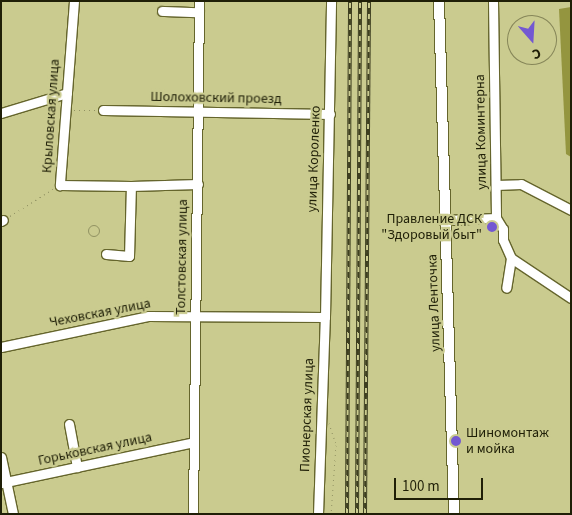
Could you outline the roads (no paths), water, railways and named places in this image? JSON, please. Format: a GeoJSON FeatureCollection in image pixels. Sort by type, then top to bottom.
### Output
{"type":"FeatureCollection","features":[{"type":"Feature","properties":{"kind":"main road","name":"улица Ленточка"},"geometry":{"type":"LineString","coordinates":[[439,1],[454,514]]}},
{"type":"Feature","properties":{"kind":"street","name":"Крыловская улица"},"geometry":{"type":"LineString","coordinates":[[74,1],[60,185],[119,188],[198,184]]}},
{"type":"Feature","properties":{"kind":"street","name":"Толстовская улица"},"geometry":{"type":"LineString","coordinates":[[193,514],[200,1]]}},
{"type":"Feature","properties":{"kind":"street","name":"улица Короленко"},"geometry":{"type":"LineString","coordinates":[[325,317],[331,1]]}},
{"type":"Feature","properties":{"kind":"street","name":"улица Коминтерна"},"geometry":{"type":"LineString","coordinates":[[494,1],[496,218],[503,229],[503,240],[511,258],[506,288]]}},
{"type":"Feature","properties":{"kind":"street"},"geometry":{"type":"LineString","coordinates":[[162,11],[199,12]]}},
{"type":"Feature","properties":{"kind":"street"},"geometry":{"type":"LineString","coordinates":[[1,113],[67,93]]}},
{"type":"Feature","properties":{"kind":"street","name":"Шолоховский проезд"},"geometry":{"type":"LineString","coordinates":[[103,110],[330,114]]}},
{"type":"Feature","properties":{"kind":"street"},"geometry":{"type":"LineString","coordinates":[[496,185],[521,184],[571,210]]}},
{"type":"Feature","properties":{"kind":"street"},"geometry":{"type":"LineString","coordinates":[[106,254],[129,256],[131,186]]}},
{"type":"Feature","properties":{"kind":"street"},"geometry":{"type":"LineString","coordinates":[[446,220],[496,218]]}},
{"type":"Feature","properties":{"kind":"street"},"geometry":{"type":"LineString","coordinates":[[511,258],[571,298]]}},
{"type":"Feature","properties":{"kind":"street","name":"Чеховская улица"},"geometry":{"type":"LineString","coordinates":[[1,347],[148,316],[325,317]]}},
{"type":"Feature","properties":{"kind":"street","name":"Пионерская улица"},"geometry":{"type":"LineString","coordinates":[[318,514],[325,317]]}},
{"type":"Feature","properties":{"kind":"street"},"geometry":{"type":"LineString","coordinates":[[69,424],[77,467]]}},
{"type":"Feature","properties":{"kind":"street","name":"Горьковская улица"},"geometry":{"type":"LineString","coordinates":[[4,483],[194,442]]}},
{"type":"Feature","properties":{"kind":"street"},"geometry":{"type":"LineString","coordinates":[[1,456],[4,483],[13,514]]}},
{"type":"Feature","properties":{"kind":"railway"},"geometry":{"type":"LineString","coordinates":[[347,514],[350,1]]}},
{"type":"Feature","properties":{"kind":"railway"},"geometry":{"type":"LineString","coordinates":[[357,514],[360,1]]}},
{"type":"Feature","properties":{"kind":"railway"},"geometry":{"type":"LineString","coordinates":[[365,514],[369,1]]}},
{"type":"Feature","properties":{"kind":"place","name":"Правление ДСК \"Здоровый быт\""},"geometry":{"type":"Point","coordinates":[492,227]}},
{"type":"Feature","properties":{"kind":"place","name":"Шиномонтаж и мойка"},"geometry":{"type":"Point","coordinates":[456,441]}}]}
